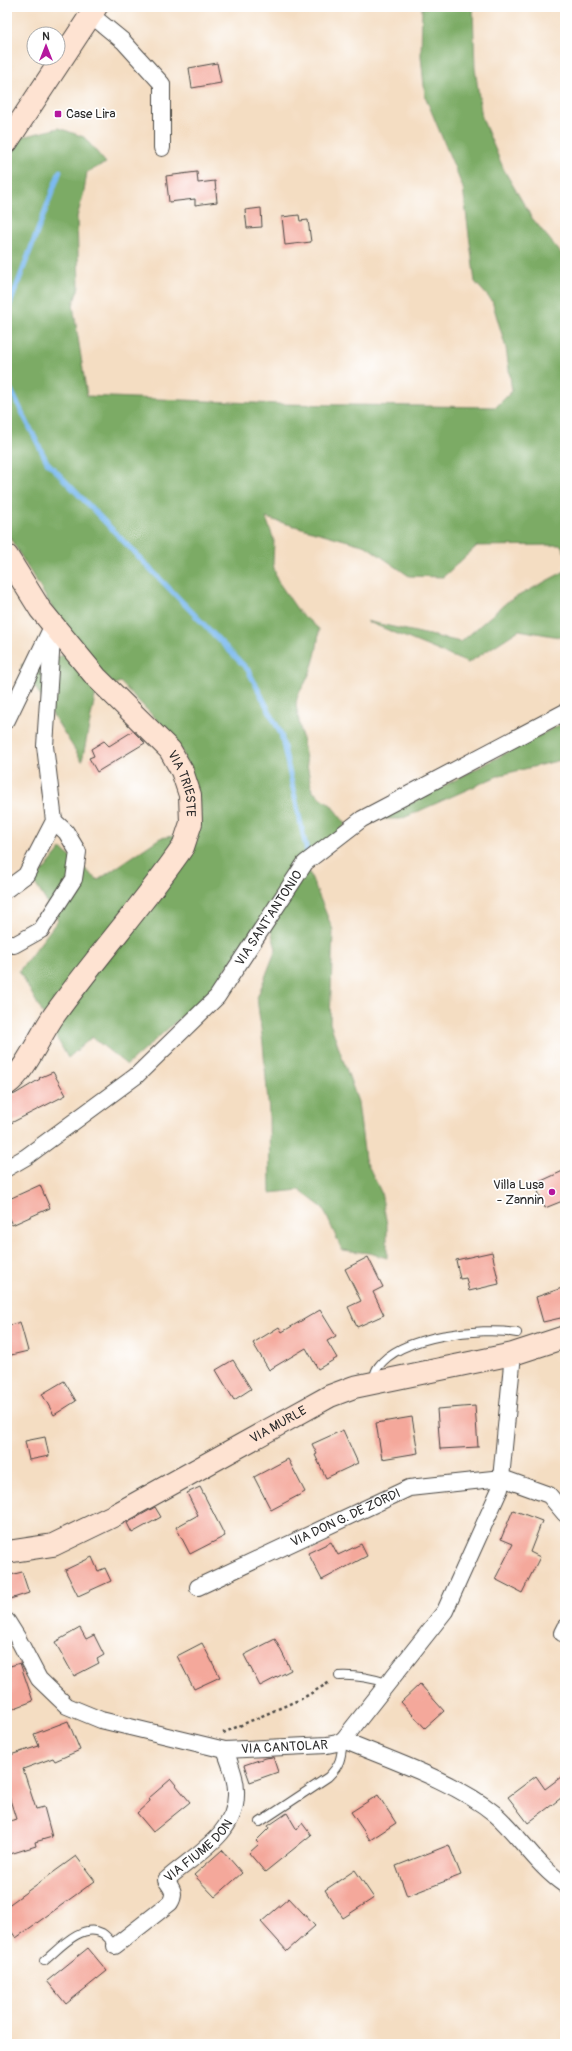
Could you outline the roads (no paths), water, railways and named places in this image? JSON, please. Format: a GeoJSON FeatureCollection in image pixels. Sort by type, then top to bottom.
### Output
{"type":"FeatureCollection","features":[{"type":"Feature","properties":{"kind":"street"},"geometry":{"type":"LineString","coordinates":[[7,141],[93,11],[162,84],[162,148]]}},
{"type":"Feature","properties":{"kind":"street","name":"VIA TRIESTE"},"geometry":{"type":"LineString","coordinates":[[7,556],[40,608],[96,677],[170,750],[182,771],[187,784],[190,795],[191,823],[183,847],[174,860],[79,980],[44,1028],[27,1058],[7,1084]]}},
{"type":"Feature","properties":{"kind":"street"},"geometry":{"type":"LineString","coordinates":[[7,720],[53,624]]}},
{"type":"Feature","properties":{"kind":"street"},"geometry":{"type":"LineString","coordinates":[[7,890],[26,875],[54,821],[45,746],[53,624]]}},
{"type":"Feature","properties":{"kind":"street","name":"VIA SANT'ANTONIO"},"geometry":{"type":"LineString","coordinates":[[7,1168],[26,1157],[136,1076],[217,997],[306,863],[362,819],[565,712]]}},
{"type":"Feature","properties":{"kind":"street"},"geometry":{"type":"LineString","coordinates":[[7,943],[14,945],[41,930],[74,878],[78,852],[66,832],[54,821]]}},
{"type":"Feature","properties":{"kind":"street","name":"VIA MURLE"},"geometry":{"type":"LineString","coordinates":[[7,1552],[53,1545],[117,1514],[330,1396],[354,1388],[513,1354],[565,1337]]}},
{"type":"Feature","properties":{"kind":"street"},"geometry":{"type":"LineString","coordinates":[[343,1740],[445,1611],[500,1489],[513,1354]]}},
{"type":"Feature","properties":{"kind":"street","name":"VIA DON G. DE ZORDI"},"geometry":{"type":"LineString","coordinates":[[198,1587],[409,1488],[502,1478],[549,1495],[565,1514]]}},
{"type":"Feature","properties":{"kind":"street","name":"VIA CANTOLAR"},"geometry":{"type":"LineString","coordinates":[[7,1622],[18,1637],[39,1679],[68,1706],[101,1720],[225,1750],[327,1745],[343,1740],[470,1797],[496,1815],[553,1877],[565,1885]]}},
{"type":"Feature","properties":{"kind":"street","name":"VIA FIUME DON"},"geometry":{"type":"LineString","coordinates":[[115,1946],[170,1903],[174,1896],[174,1891],[166,1880],[222,1833],[230,1820],[236,1795],[234,1780],[225,1750]]}},
{"type":"Feature","properties":{"kind":"lane"},"geometry":{"type":"LineString","coordinates":[[372,1384],[378,1367],[402,1348],[420,1342],[488,1331],[517,1332]]}},
{"type":"Feature","properties":{"kind":"lane"},"geometry":{"type":"LineString","coordinates":[[339,1676],[354,1675],[373,1678],[387,1683]]}},
{"type":"Feature","properties":{"kind":"lane"},"geometry":{"type":"LineString","coordinates":[[260,1822],[328,1777],[337,1768],[341,1759],[343,1740]]}},
{"type":"Feature","properties":{"kind":"lane"},"geometry":{"type":"LineString","coordinates":[[44,1961],[79,1933],[88,1931],[102,1933],[115,1946]]}},
{"type":"Feature","properties":{"kind":"waterway"},"geometry":{"type":"LineString","coordinates":[[7,312],[60,171]]}},
{"type":"Feature","properties":{"kind":"waterway"},"geometry":{"type":"LineString","coordinates":[[7,382],[47,462],[248,670],[281,734],[307,852]]}},
{"type":"Feature","properties":{"kind":"place","name":"Case Lira"},"geometry":{"type":"Point","coordinates":[58,114]}},
{"type":"Feature","properties":{"kind":"place","name":"Villa Lusa - Zannin"},"geometry":{"type":"Point","coordinates":[552,1192]}}]}
